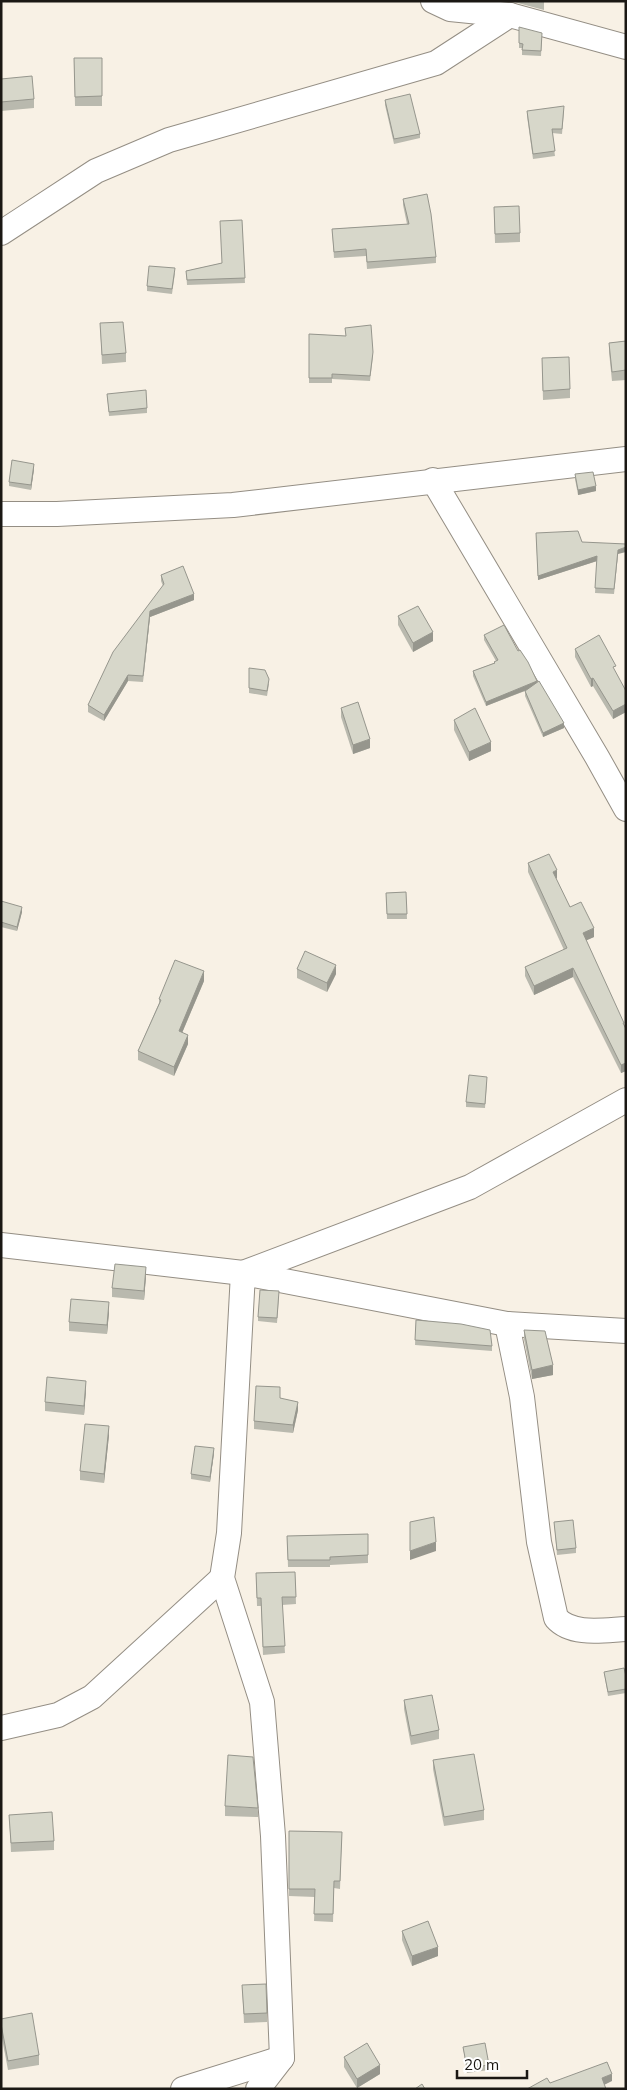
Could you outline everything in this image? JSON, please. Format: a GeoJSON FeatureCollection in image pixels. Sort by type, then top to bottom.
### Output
{"type":"FeatureCollection","features":[{"type":"Feature","properties":{"kind":"street"},"geometry":{"type":"LineString","coordinates":[[433,1],[450,9],[510,15],[626,46]]}},
{"type":"Feature","properties":{"kind":"street"},"geometry":{"type":"LineString","coordinates":[[1,233],[96,172],[160,144],[436,63],[510,15]]}},
{"type":"Feature","properties":{"kind":"street"},"geometry":{"type":"LineString","coordinates":[[1,514],[57,514],[234,505],[433,480],[626,459]]}},
{"type":"Feature","properties":{"kind":"street"},"geometry":{"type":"LineString","coordinates":[[433,480],[598,757],[626,809]]}},
{"type":"Feature","properties":{"kind":"street"},"geometry":{"type":"LineString","coordinates":[[243,1273],[470,1187],[626,1100]]}},
{"type":"Feature","properties":{"kind":"street"},"geometry":{"type":"LineString","coordinates":[[1,1245],[243,1273],[507,1324],[626,1331]]}},
{"type":"Feature","properties":{"kind":"street"},"geometry":{"type":"LineString","coordinates":[[243,1273],[229,1533],[222,1578],[262,1702],[273,1836],[282,2058],[258,2089]]}},
{"type":"Feature","properties":{"kind":"street"},"geometry":{"type":"LineString","coordinates":[[507,1324],[522,1397],[539,1542],[556,1618],[562,1625],[571,1629],[626,1629]]}},
{"type":"Feature","properties":{"kind":"street"},"geometry":{"type":"LineString","coordinates":[[1,1728],[58,1715],[92,1697],[222,1578]]}},
{"type":"Feature","properties":{"kind":"street"},"geometry":{"type":"LineString","coordinates":[[183,2089],[282,2058]]}},
{"type":"Feature","properties":{"kind":"building"},"geometry":{"type":"Polygon","coordinates":[[[519,27],[542,33],[541,51],[522,50],[523,44],[519,43],[519,27]]]}},
{"type":"Feature","properties":{"kind":"building"},"geometry":{"type":"Polygon","coordinates":[[[74,58],[102,58],[102,96],[75,97],[74,58]]]}},
{"type":"Feature","properties":{"kind":"building"},"geometry":{"type":"Polygon","coordinates":[[[32,76],[34,99],[1,102],[1,79],[32,76]]]}},
{"type":"Feature","properties":{"kind":"building"},"geometry":{"type":"Polygon","coordinates":[[[410,94],[420,134],[394,139],[385,100],[410,94]]]}},
{"type":"Feature","properties":{"kind":"building"},"geometry":{"type":"Polygon","coordinates":[[[564,106],[562,129],[552,129],[555,151],[533,154],[527,111],[564,106]]]}},
{"type":"Feature","properties":{"kind":"building"},"geometry":{"type":"Polygon","coordinates":[[[427,194],[436,257],[367,262],[366,249],[334,252],[332,229],[409,224],[403,199],[427,194]]]}},
{"type":"Feature","properties":{"kind":"building"},"geometry":{"type":"Polygon","coordinates":[[[519,206],[520,233],[495,234],[494,207],[519,206]]]}},
{"type":"Feature","properties":{"kind":"building"},"geometry":{"type":"Polygon","coordinates":[[[242,220],[245,278],[187,280],[186,271],[222,263],[220,221],[242,220]]]}},
{"type":"Feature","properties":{"kind":"building"},"geometry":{"type":"Polygon","coordinates":[[[149,266],[175,268],[172,289],[147,286],[149,266]]]}},
{"type":"Feature","properties":{"kind":"building"},"geometry":{"type":"Polygon","coordinates":[[[123,322],[126,353],[102,355],[100,323],[123,322]]]}},
{"type":"Feature","properties":{"kind":"building"},"geometry":{"type":"Polygon","coordinates":[[[371,325],[373,352],[370,376],[332,374],[332,378],[309,378],[309,334],[346,336],[345,328],[371,325]]]}},
{"type":"Feature","properties":{"kind":"building"},"geometry":{"type":"Polygon","coordinates":[[[626,341],[626,370],[612,372],[609,343],[626,341]]]}},
{"type":"Feature","properties":{"kind":"building"},"geometry":{"type":"Polygon","coordinates":[[[569,357],[570,389],[543,391],[542,358],[569,357]]]}},
{"type":"Feature","properties":{"kind":"building"},"geometry":{"type":"Polygon","coordinates":[[[146,390],[147,408],[109,412],[107,394],[146,390]]]}},
{"type":"Feature","properties":{"kind":"building"},"geometry":{"type":"Polygon","coordinates":[[[12,460],[34,464],[31,485],[9,482],[12,460]]]}},
{"type":"Feature","properties":{"kind":"building"},"geometry":{"type":"Polygon","coordinates":[[[593,472],[596,486],[578,490],[575,474],[593,472]]]}},
{"type":"Feature","properties":{"kind":"building"},"geometry":{"type":"Polygon","coordinates":[[[578,531],[582,542],[626,544],[626,547],[618,550],[614,589],[595,588],[597,556],[538,576],[536,533],[578,531]]]}},
{"type":"Feature","properties":{"kind":"building"},"geometry":{"type":"Polygon","coordinates":[[[183,566],[194,594],[150,611],[143,676],[128,675],[104,715],[88,705],[113,652],[164,584],[161,575],[183,566]]]}},
{"type":"Feature","properties":{"kind":"building"},"geometry":{"type":"Polygon","coordinates":[[[418,606],[433,632],[413,643],[398,616],[418,606]]]}},
{"type":"Feature","properties":{"kind":"building"},"geometry":{"type":"Polygon","coordinates":[[[504,625],[518,651],[520,650],[528,662],[537,681],[486,702],[473,671],[495,663],[498,660],[484,635],[504,625]]]}},
{"type":"Feature","properties":{"kind":"building"},"geometry":{"type":"Polygon","coordinates":[[[599,635],[616,666],[613,667],[626,691],[626,704],[613,711],[593,678],[591,679],[575,649],[599,635]]]}},
{"type":"Feature","properties":{"kind":"building"},"geometry":{"type":"Polygon","coordinates":[[[249,668],[265,670],[269,679],[267,691],[249,688],[249,668]]]}},
{"type":"Feature","properties":{"kind":"building"},"geometry":{"type":"Polygon","coordinates":[[[539,681],[564,723],[543,733],[525,691],[539,681]]]}},
{"type":"Feature","properties":{"kind":"building"},"geometry":{"type":"Polygon","coordinates":[[[358,702],[370,739],[353,745],[341,708],[358,702]]]}},
{"type":"Feature","properties":{"kind":"building"},"geometry":{"type":"Polygon","coordinates":[[[475,708],[491,742],[469,752],[454,720],[475,708]]]}},
{"type":"Feature","properties":{"kind":"building"},"geometry":{"type":"Polygon","coordinates":[[[549,854],[557,870],[553,872],[570,907],[581,902],[594,928],[583,933],[626,1029],[626,1063],[621,1065],[573,968],[534,986],[525,967],[567,948],[528,863],[549,854]]]}},
{"type":"Feature","properties":{"kind":"building"},"geometry":{"type":"Polygon","coordinates":[[[406,892],[407,914],[387,914],[386,893],[406,892]]]}},
{"type":"Feature","properties":{"kind":"building"},"geometry":{"type":"Polygon","coordinates":[[[1,901],[22,907],[17,927],[1,922],[1,901]]]}},
{"type":"Feature","properties":{"kind":"building"},"geometry":{"type":"Polygon","coordinates":[[[305,951],[336,965],[327,983],[297,969],[305,951]]]}},
{"type":"Feature","properties":{"kind":"building"},"geometry":{"type":"Polygon","coordinates":[[[175,960],[204,971],[179,1031],[188,1035],[174,1067],[138,1051],[161,1000],[159,999],[175,960]]]}},
{"type":"Feature","properties":{"kind":"building"},"geometry":{"type":"Polygon","coordinates":[[[469,1075],[487,1077],[485,1104],[466,1102],[469,1075]]]}},
{"type":"Feature","properties":{"kind":"building"},"geometry":{"type":"Polygon","coordinates":[[[115,1264],[146,1267],[144,1291],[112,1288],[115,1264]]]}},
{"type":"Feature","properties":{"kind":"building"},"geometry":{"type":"Polygon","coordinates":[[[260,1290],[279,1291],[277,1318],[258,1317],[260,1290]]]}},
{"type":"Feature","properties":{"kind":"building"},"geometry":{"type":"Polygon","coordinates":[[[71,1299],[109,1302],[107,1325],[69,1322],[71,1299]]]}},
{"type":"Feature","properties":{"kind":"building"},"geometry":{"type":"Polygon","coordinates":[[[416,1320],[461,1324],[490,1330],[492,1346],[415,1340],[416,1320]]]}},
{"type":"Feature","properties":{"kind":"building"},"geometry":{"type":"Polygon","coordinates":[[[524,1330],[545,1331],[553,1365],[532,1370],[524,1330]]]}},
{"type":"Feature","properties":{"kind":"building"},"geometry":{"type":"Polygon","coordinates":[[[47,1377],[86,1381],[84,1406],[45,1402],[47,1377]]]}},
{"type":"Feature","properties":{"kind":"building"},"geometry":{"type":"Polygon","coordinates":[[[256,1386],[280,1387],[280,1398],[298,1402],[293,1425],[254,1421],[256,1386]]]}},
{"type":"Feature","properties":{"kind":"building"},"geometry":{"type":"Polygon","coordinates":[[[85,1424],[109,1426],[104,1474],[80,1471],[85,1424]]]}},
{"type":"Feature","properties":{"kind":"building"},"geometry":{"type":"Polygon","coordinates":[[[195,1446],[214,1448],[210,1477],[191,1474],[195,1446]]]}},
{"type":"Feature","properties":{"kind":"building"},"geometry":{"type":"Polygon","coordinates":[[[434,1517],[436,1542],[410,1551],[410,1522],[434,1517]]]}},
{"type":"Feature","properties":{"kind":"building"},"geometry":{"type":"Polygon","coordinates":[[[573,1520],[576,1548],[557,1550],[554,1522],[573,1520]]]}},
{"type":"Feature","properties":{"kind":"building"},"geometry":{"type":"Polygon","coordinates":[[[368,1534],[368,1555],[330,1557],[330,1560],[288,1560],[287,1536],[368,1534]]]}},
{"type":"Feature","properties":{"kind":"building"},"geometry":{"type":"Polygon","coordinates":[[[295,1572],[296,1597],[282,1597],[285,1646],[263,1647],[261,1598],[257,1598],[256,1573],[295,1572]]]}},
{"type":"Feature","properties":{"kind":"building"},"geometry":{"type":"Polygon","coordinates":[[[624,1668],[626,1689],[608,1692],[604,1672],[624,1668]]]}},
{"type":"Feature","properties":{"kind":"building"},"geometry":{"type":"Polygon","coordinates":[[[432,1695],[439,1730],[411,1736],[404,1700],[432,1695]]]}},
{"type":"Feature","properties":{"kind":"building"},"geometry":{"type":"Polygon","coordinates":[[[474,1754],[484,1810],[444,1817],[433,1760],[474,1754]]]}},
{"type":"Feature","properties":{"kind":"building"},"geometry":{"type":"Polygon","coordinates":[[[228,1755],[253,1757],[258,1808],[225,1806],[228,1755]]]}},
{"type":"Feature","properties":{"kind":"building"},"geometry":{"type":"Polygon","coordinates":[[[52,1812],[54,1841],[11,1843],[9,1815],[52,1812]]]}},
{"type":"Feature","properties":{"kind":"building"},"geometry":{"type":"Polygon","coordinates":[[[289,1831],[342,1832],[340,1881],[334,1881],[333,1914],[314,1914],[315,1889],[289,1889],[289,1831]]]}},
{"type":"Feature","properties":{"kind":"building"},"geometry":{"type":"Polygon","coordinates":[[[428,1921],[438,1947],[412,1956],[402,1931],[428,1921]]]}},
{"type":"Feature","properties":{"kind":"building"},"geometry":{"type":"Polygon","coordinates":[[[266,1984],[267,2013],[244,2014],[242,1985],[266,1984]]]}},
{"type":"Feature","properties":{"kind":"building"},"geometry":{"type":"Polygon","coordinates":[[[32,2013],[39,2055],[8,2061],[1,2019],[32,2013]]]}},
{"type":"Feature","properties":{"kind":"building"},"geometry":{"type":"Polygon","coordinates":[[[367,2043],[380,2065],[357,2079],[344,2057],[367,2043]]]}},
{"type":"Feature","properties":{"kind":"building"},"geometry":{"type":"Polygon","coordinates":[[[485,2043],[489,2065],[467,2068],[463,2047],[485,2043]]]}},
{"type":"Feature","properties":{"kind":"building"},"geometry":{"type":"Polygon","coordinates":[[[607,2062],[612,2074],[602,2078],[606,2089],[527,2089],[547,2078],[550,2083],[607,2062]]]}},
{"type":"Feature","properties":{"kind":"building"},"geometry":{"type":"Polygon","coordinates":[[[422,2084],[425,2089],[415,2089],[422,2084]]]}}]}
